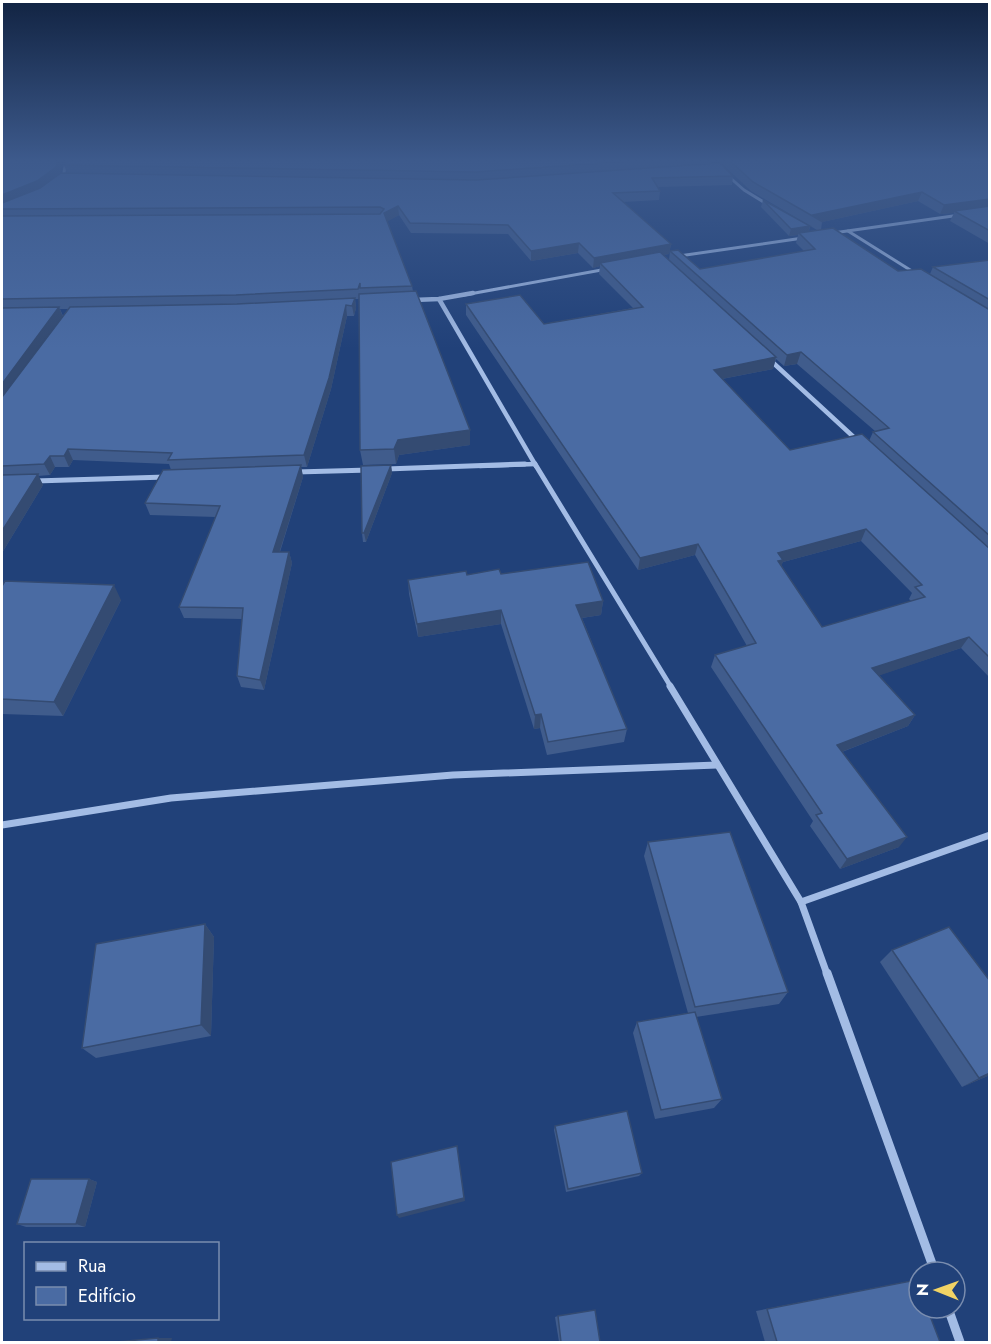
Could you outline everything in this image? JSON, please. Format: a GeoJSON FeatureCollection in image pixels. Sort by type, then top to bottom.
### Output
{"type":"FeatureCollection","features":[{"type":"Feature","properties":{"kind":"street"},"geometry":{"type":"LineString","coordinates":[[829,234],[899,224]]}},
{"type":"Feature","properties":{"kind":"street"},"geometry":{"type":"LineString","coordinates":[[848,231],[919,276]]}},
{"type":"Feature","properties":{"kind":"street"},"geometry":{"type":"LineString","coordinates":[[672,258],[807,237]]}},
{"type":"Feature","properties":{"kind":"street"},"geometry":{"type":"LineString","coordinates":[[404,300],[439,298],[614,268]]}},
{"type":"Feature","properties":{"kind":"street"},"geometry":{"type":"LineString","coordinates":[[439,298],[535,464],[801,902],[931,1260]]}},
{"type":"Feature","properties":{"kind":"street"},"geometry":{"type":"LineString","coordinates":[[765,356],[861,444]]}},
{"type":"Feature","properties":{"kind":"street"},"geometry":{"type":"LineString","coordinates":[[287,473],[535,464]]}},
{"type":"Feature","properties":{"kind":"street"},"geometry":{"type":"LineString","coordinates":[[27,482],[169,477]]}},
{"type":"Feature","properties":{"kind":"street"},"geometry":{"type":"LineString","coordinates":[[2,825],[183,797],[453,775],[717,765]]}},
{"type":"Feature","properties":{"kind":"street"},"geometry":{"type":"LineString","coordinates":[[801,902],[990,835]]}},
{"type":"Feature","properties":{"kind":"street"},"geometry":{"type":"LineString","coordinates":[[952,1320],[960,1342]]}},
{"type":"Feature","properties":{"kind":"building"},"geometry":{"type":"Polygon","coordinates":[[[2,224],[388,224],[412,286],[360,288],[360,283],[358,289],[236,295],[2,299],[2,224]]]}},
{"type":"Feature","properties":{"kind":"building"},"geometry":{"type":"Polygon","coordinates":[[[445,224],[648,224],[671,244],[594,258],[579,243],[531,251],[508,225],[445,224]]]}},
{"type":"Feature","properties":{"kind":"building"},"geometry":{"type":"Polygon","coordinates":[[[786,224],[806,224],[810,226],[791,229],[786,224]]]}},
{"type":"Feature","properties":{"kind":"building"},"geometry":{"type":"Polygon","coordinates":[[[977,224],[990,224],[990,231],[977,224]]]}},
{"type":"Feature","properties":{"kind":"building"},"geometry":{"type":"Polygon","coordinates":[[[833,228],[898,271],[921,269],[990,310],[990,536],[873,432],[889,428],[801,352],[787,355],[670,251],[678,250],[700,269],[815,249],[799,233],[833,228]]]}},
{"type":"Feature","properties":{"kind":"building"},"geometry":{"type":"Polygon","coordinates":[[[660,252],[776,357],[714,370],[790,450],[862,434],[990,549],[990,658],[969,637],[872,668],[915,715],[837,745],[907,837],[847,859],[816,815],[822,813],[715,655],[756,643],[698,544],[640,558],[466,304],[520,295],[544,324],[643,307],[600,263],[660,252]],[[866,529],[778,553],[783,560],[778,561],[822,627],[925,597],[915,587],[922,585],[866,529]]]}},
{"type":"Feature","properties":{"kind":"building"},"geometry":{"type":"Polygon","coordinates":[[[990,260],[990,300],[933,267],[990,260]]]}},
{"type":"Feature","properties":{"kind":"building"},"geometry":{"type":"Polygon","coordinates":[[[416,291],[470,430],[398,440],[394,449],[360,450],[359,294],[416,291]]]}},
{"type":"Feature","properties":{"kind":"building"},"geometry":{"type":"Polygon","coordinates":[[[355,298],[352,306],[346,305],[329,378],[304,455],[168,460],[172,453],[68,449],[64,456],[50,456],[44,464],[2,466],[2,397],[70,307],[237,304],[355,298]]]}},
{"type":"Feature","properties":{"kind":"building"},"geometry":{"type":"Polygon","coordinates":[[[59,307],[2,384],[2,308],[59,307]]]}},
{"type":"Feature","properties":{"kind":"building"},"geometry":{"type":"Polygon","coordinates":[[[301,465],[273,552],[289,552],[260,680],[237,676],[243,608],[179,607],[220,506],[145,503],[163,470],[301,465]]]}},
{"type":"Feature","properties":{"kind":"building"},"geometry":{"type":"Polygon","coordinates":[[[391,465],[364,533],[362,533],[361,466],[391,465]]]}},
{"type":"Feature","properties":{"kind":"building"},"geometry":{"type":"Polygon","coordinates":[[[38,474],[2,531],[2,475],[38,474]]]}},
{"type":"Feature","properties":{"kind":"building"},"geometry":{"type":"Polygon","coordinates":[[[588,562],[603,601],[576,605],[627,729],[548,742],[541,714],[535,715],[501,610],[417,624],[408,580],[466,571],[467,575],[499,569],[501,574],[588,562]]]}},
{"type":"Feature","properties":{"kind":"building"},"geometry":{"type":"Polygon","coordinates":[[[5,581],[114,585],[54,702],[2,699],[2,586],[5,581]]]}},
{"type":"Feature","properties":{"kind":"building"},"geometry":{"type":"Polygon","coordinates":[[[730,832],[788,992],[695,1007],[648,842],[730,832]]]}},
{"type":"Feature","properties":{"kind":"building"},"geometry":{"type":"Polygon","coordinates":[[[205,924],[201,1025],[82,1048],[96,944],[205,924]]]}},
{"type":"Feature","properties":{"kind":"building"},"geometry":{"type":"Polygon","coordinates":[[[949,927],[990,981],[990,1073],[979,1078],[892,950],[949,927]]]}},
{"type":"Feature","properties":{"kind":"building"},"geometry":{"type":"Polygon","coordinates":[[[695,1012],[722,1099],[661,1110],[637,1022],[695,1012]]]}},
{"type":"Feature","properties":{"kind":"building"},"geometry":{"type":"Polygon","coordinates":[[[627,1111],[642,1173],[568,1189],[555,1126],[627,1111]]]}},
{"type":"Feature","properties":{"kind":"building"},"geometry":{"type":"Polygon","coordinates":[[[457,1146],[464,1198],[397,1215],[391,1162],[457,1146]]]}},
{"type":"Feature","properties":{"kind":"building"},"geometry":{"type":"Polygon","coordinates":[[[31,1179],[89,1179],[76,1224],[17,1224],[31,1179]]]}},
{"type":"Feature","properties":{"kind":"building"},"geometry":{"type":"Polygon","coordinates":[[[907,1282],[907,1320],[932,1320],[940,1342],[777,1342],[767,1309],[907,1282]]]}},
{"type":"Feature","properties":{"kind":"building"},"geometry":{"type":"Polygon","coordinates":[[[595,1310],[600,1342],[561,1342],[558,1316],[595,1310]]]}},
{"type":"Feature","properties":{"kind":"building"},"geometry":{"type":"Polygon","coordinates":[[[158,1338],[158,1342],[116,1342],[158,1338]]]}}]}
